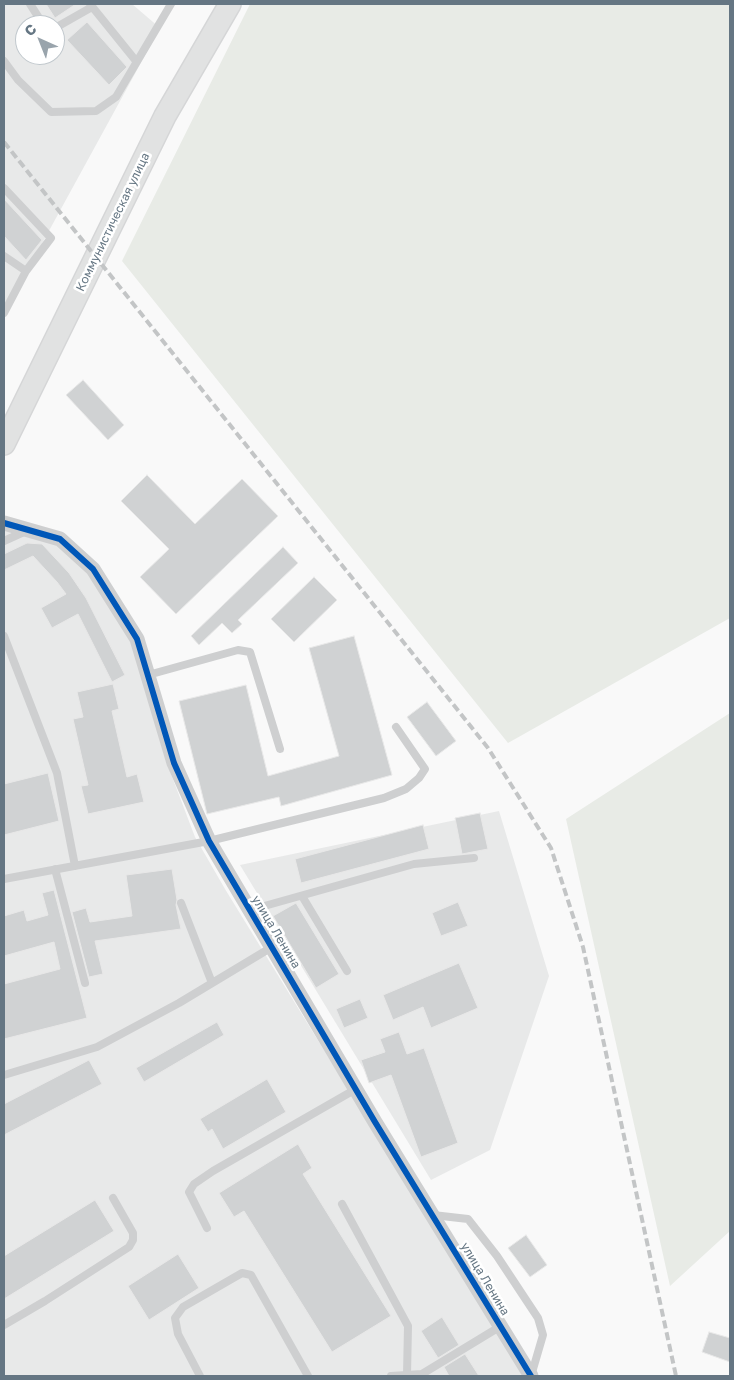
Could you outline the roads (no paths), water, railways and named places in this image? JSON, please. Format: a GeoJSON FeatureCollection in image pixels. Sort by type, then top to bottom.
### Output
{"type":"FeatureCollection","features":[{"type":"Feature","properties":{"kind":"main road","name":"Коммунистическая улица"},"geometry":{"type":"LineString","coordinates":[[4,444],[165,116],[230,4]]}},
{"type":"Feature","properties":{"kind":"street","name":"улица Ленина"},"geometry":{"type":"LineString","coordinates":[[4,523],[60,539],[93,569],[136,639],[174,763],[209,841],[356,1089],[531,1376]]}},
{"type":"Feature","properties":{"kind":"lane"},"geometry":{"type":"LineString","coordinates":[[30,4],[37,15]]}},
{"type":"Feature","properties":{"kind":"lane"},"geometry":{"type":"LineString","coordinates":[[4,61],[18,80],[51,112],[96,111],[116,97],[171,4]]}},
{"type":"Feature","properties":{"kind":"lane"},"geometry":{"type":"LineString","coordinates":[[65,22],[91,5],[136,61]]}},
{"type":"Feature","properties":{"kind":"lane"},"geometry":{"type":"LineString","coordinates":[[4,188],[51,238],[26,271],[4,313]]}},
{"type":"Feature","properties":{"kind":"lane"},"geometry":{"type":"LineString","coordinates":[[4,256],[26,271]]}},
{"type":"Feature","properties":{"kind":"lane"},"geometry":{"type":"LineString","coordinates":[[4,542],[28,530]]}},
{"type":"Feature","properties":{"kind":"lane"},"geometry":{"type":"LineString","coordinates":[[4,636],[57,773],[75,866]]}},
{"type":"Feature","properties":{"kind":"lane"},"geometry":{"type":"LineString","coordinates":[[148,675],[238,650],[250,652],[280,749]]}},
{"type":"Feature","properties":{"kind":"lane"},"geometry":{"type":"LineString","coordinates":[[4,879],[209,841],[384,798],[406,790],[420,778],[425,769],[396,727]]}},
{"type":"Feature","properties":{"kind":"lane"},"geometry":{"type":"LineString","coordinates":[[250,910],[414,864],[474,858]]}},
{"type":"Feature","properties":{"kind":"lane"},"geometry":{"type":"LineString","coordinates":[[55,869],[85,983]]}},
{"type":"Feature","properties":{"kind":"lane"},"geometry":{"type":"LineString","coordinates":[[302,896],[347,971]]}},
{"type":"Feature","properties":{"kind":"lane"},"geometry":{"type":"LineString","coordinates":[[181,903],[212,983]]}},
{"type":"Feature","properties":{"kind":"lane"},"geometry":{"type":"LineString","coordinates":[[4,1075],[97,1047],[272,947]]}},
{"type":"Feature","properties":{"kind":"lane"},"geometry":{"type":"LineString","coordinates":[[207,1228],[188,1192],[194,1184],[213,1171],[356,1089]]}},
{"type":"Feature","properties":{"kind":"lane"},"geometry":{"type":"LineString","coordinates":[[4,1325],[129,1247],[133,1240],[133,1233],[113,1198]]}},
{"type":"Feature","properties":{"kind":"lane"},"geometry":{"type":"LineString","coordinates":[[342,1204],[408,1326],[407,1375]]}},
{"type":"Feature","properties":{"kind":"lane"},"geometry":{"type":"LineString","coordinates":[[433,1215],[468,1218],[497,1256],[538,1318],[544,1335],[531,1376]]}},
{"type":"Feature","properties":{"kind":"lane"},"geometry":{"type":"LineString","coordinates":[[200,1376],[178,1334],[176,1318],[183,1307],[242,1273],[251,1275],[308,1376]]}},
{"type":"Feature","properties":{"kind":"lane"},"geometry":{"type":"LineString","coordinates":[[391,1376],[422,1374],[501,1326]]}},
{"type":"Feature","properties":{"kind":"railway"},"geometry":{"type":"LineString","coordinates":[[4,142],[488,748],[551,848],[583,947],[676,1376]]}}]}
